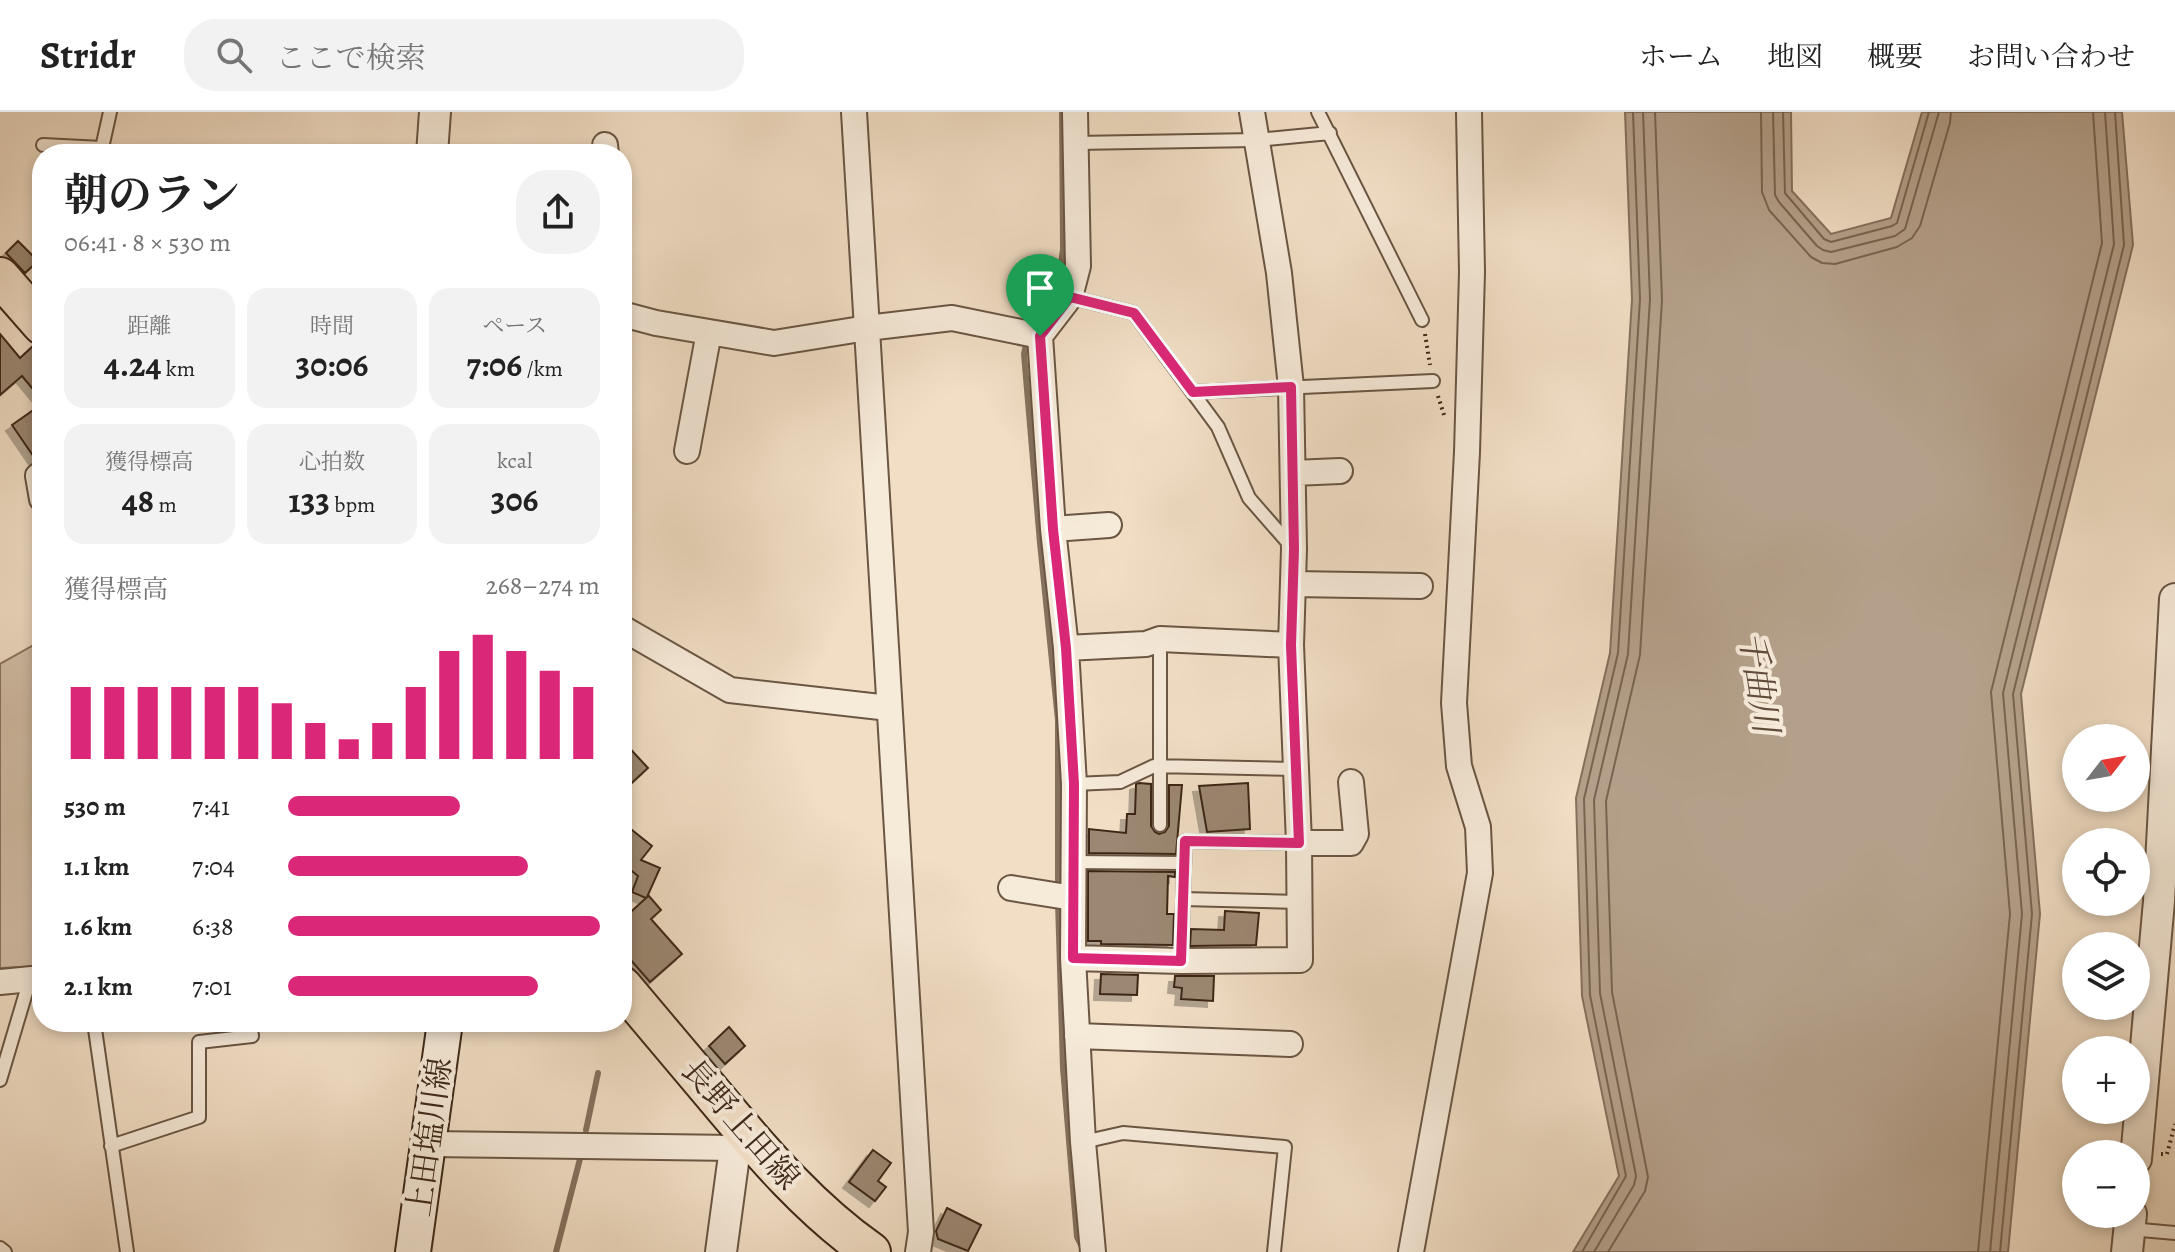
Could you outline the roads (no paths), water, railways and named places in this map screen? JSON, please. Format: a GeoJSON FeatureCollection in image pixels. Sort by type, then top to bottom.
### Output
{"type":"FeatureCollection","features":[{"type":"Feature","properties":{"kind":"main road"},"geometry":{"type":"LineString","coordinates":[[0,277],[32,314]]}},
{"type":"Feature","properties":{"kind":"main road","name":"長野上田線"},"geometry":{"type":"LineString","coordinates":[[632,999],[742,1142],[848,1236],[871,1252]]}},
{"type":"Feature","properties":{"kind":"main road","name":"上田塩川線"},"geometry":{"type":"LineString","coordinates":[[413,1252],[444,1032]]}},
{"type":"Feature","properties":{"kind":"street"},"geometry":{"type":"LineString","coordinates":[[433,144],[435,112]]}},
{"type":"Feature","properties":{"kind":"street"},"geometry":{"type":"LineString","coordinates":[[854,112],[921,1232],[918,1252]]}},
{"type":"Feature","properties":{"kind":"street"},"geometry":{"type":"LineString","coordinates":[[1075,112],[1078,266],[1070,297],[1040,336],[1074,784],[1073,958],[1083,1142],[1093,1252]]}},
{"type":"Feature","properties":{"kind":"street"},"geometry":{"type":"LineString","coordinates":[[1073,958],[1300,960],[1291,645],[1294,549],[1291,387],[1279,273],[1252,112]]}},
{"type":"Feature","properties":{"kind":"street"},"geometry":{"type":"LineString","coordinates":[[1411,1252],[1480,873],[1478,827],[1459,766],[1454,703],[1467,452],[1472,272],[1469,112]]}},
{"type":"Feature","properties":{"kind":"street"},"geometry":{"type":"LineString","coordinates":[[632,317],[774,343],[952,318],[1040,336]]}},
{"type":"Feature","properties":{"kind":"street"},"geometry":{"type":"LineString","coordinates":[[687,451],[709,332]]}},
{"type":"Feature","properties":{"kind":"street"},"geometry":{"type":"LineString","coordinates":[[1293,473],[1340,471]]}},
{"type":"Feature","properties":{"kind":"street"},"geometry":{"type":"LineString","coordinates":[[1053,529],[1109,525]]}},
{"type":"Feature","properties":{"kind":"street"},"geometry":{"type":"LineString","coordinates":[[1293,584],[1420,586]]}},
{"type":"Feature","properties":{"kind":"street"},"geometry":{"type":"LineString","coordinates":[[2145,1140],[2175,599]]}},
{"type":"Feature","properties":{"kind":"street"},"geometry":{"type":"LineString","coordinates":[[632,634],[730,690],[889,708]]}},
{"type":"Feature","properties":{"kind":"street"},"geometry":{"type":"LineString","coordinates":[[1066,648],[1146,644],[1160,639],[1291,645]]}},
{"type":"Feature","properties":{"kind":"street"},"geometry":{"type":"LineString","coordinates":[[1299,843],[1351,843],[1356,834],[1351,782]]}},
{"type":"Feature","properties":{"kind":"street"},"geometry":{"type":"LineString","coordinates":[[1011,888],[1073,898]]}},
{"type":"Feature","properties":{"kind":"street"},"geometry":{"type":"LineString","coordinates":[[0,982],[32,978]]}},
{"type":"Feature","properties":{"kind":"street"},"geometry":{"type":"LineString","coordinates":[[1077,1036],[1290,1044]]}},
{"type":"Feature","properties":{"kind":"street"},"geometry":{"type":"LineString","coordinates":[[429,1144],[742,1142],[721,1252]]}},
{"type":"Feature","properties":{"kind":"lane"},"geometry":{"type":"LineString","coordinates":[[103,144],[110,112]]}},
{"type":"Feature","properties":{"kind":"lane"},"geometry":{"type":"LineString","coordinates":[[1318,112],[1422,320]]}},
{"type":"Feature","properties":{"kind":"lane"},"geometry":{"type":"LineString","coordinates":[[1075,143],[1256,140],[1330,133]]}},
{"type":"Feature","properties":{"kind":"lane"},"geometry":{"type":"LineString","coordinates":[[1070,297],[1134,313],[1218,427],[1249,498],[1294,549]]}},
{"type":"Feature","properties":{"kind":"lane"},"geometry":{"type":"LineString","coordinates":[[1193,392],[1433,381]]}},
{"type":"Feature","properties":{"kind":"lane"},"geometry":{"type":"LineString","coordinates":[[1160,639],[1160,825]]}},
{"type":"Feature","properties":{"kind":"lane"},"geometry":{"type":"LineString","coordinates":[[1074,784],[1120,782],[1154,766],[1296,769]]}},
{"type":"Feature","properties":{"kind":"lane"},"geometry":{"type":"LineString","coordinates":[[1181,961],[1185,841],[1299,843]]}},
{"type":"Feature","properties":{"kind":"lane"},"geometry":{"type":"LineString","coordinates":[[1073,862],[1184,863]]}},
{"type":"Feature","properties":{"kind":"lane"},"geometry":{"type":"LineString","coordinates":[[1183,899],[1299,902]]}},
{"type":"Feature","properties":{"kind":"lane"},"geometry":{"type":"LineString","coordinates":[[0,1080],[32,989]]}},
{"type":"Feature","properties":{"kind":"lane"},"geometry":{"type":"LineString","coordinates":[[95,1032],[127,1252]]}},
{"type":"Feature","properties":{"kind":"lane"},"geometry":{"type":"LineString","coordinates":[[111,1146],[199,1117],[199,1042],[252,1036],[251,1032]]}},
{"type":"Feature","properties":{"kind":"lane"},"geometry":{"type":"LineString","coordinates":[[1083,1142],[1123,1133],[1285,1147],[1274,1252]]}},
{"type":"Feature","properties":{"kind":"lane"},"geometry":{"type":"LineString","coordinates":[[2129,1232],[2175,1233]]}},
{"type":"Feature","properties":{"kind":"lane"},"geometry":{"type":"LineString","coordinates":[[0,1248],[5,1252]]}},
{"type":"Feature","properties":{"kind":"water","name":"千曲川"},"geometry":{"type":"Polygon","coordinates":[[[1625,112],[1791,112],[1792,191],[1831,234],[1891,218],[1922,112],[2122,112],[2133,245],[2021,694],[2040,914],[2008,1252],[1573,1252],[1619,1176],[1582,996],[1576,798],[1610,653],[1632,299],[1625,112]]]}},
{"type":"Feature","properties":{"kind":"waterway"},"geometry":{"type":"LineString","coordinates":[[1030,329],[1032,315],[1058,287],[1063,249],[1062,112]]}},
{"type":"Feature","properties":{"kind":"waterway"},"geometry":{"type":"LineString","coordinates":[[1027,340],[1024,354],[1058,720],[1058,891]]}},
{"type":"Feature","properties":{"kind":"waterway"},"geometry":{"type":"LineString","coordinates":[[1058,902],[1063,1068],[1077,1237],[1083,1249]]}},
{"type":"Feature","properties":{"kind":"waterway"},"geometry":{"type":"LineString","coordinates":[[586,1130],[598,1073]]}},
{"type":"Feature","properties":{"kind":"waterway"},"geometry":{"type":"LineString","coordinates":[[556,1252],[582,1151]]}}]}
